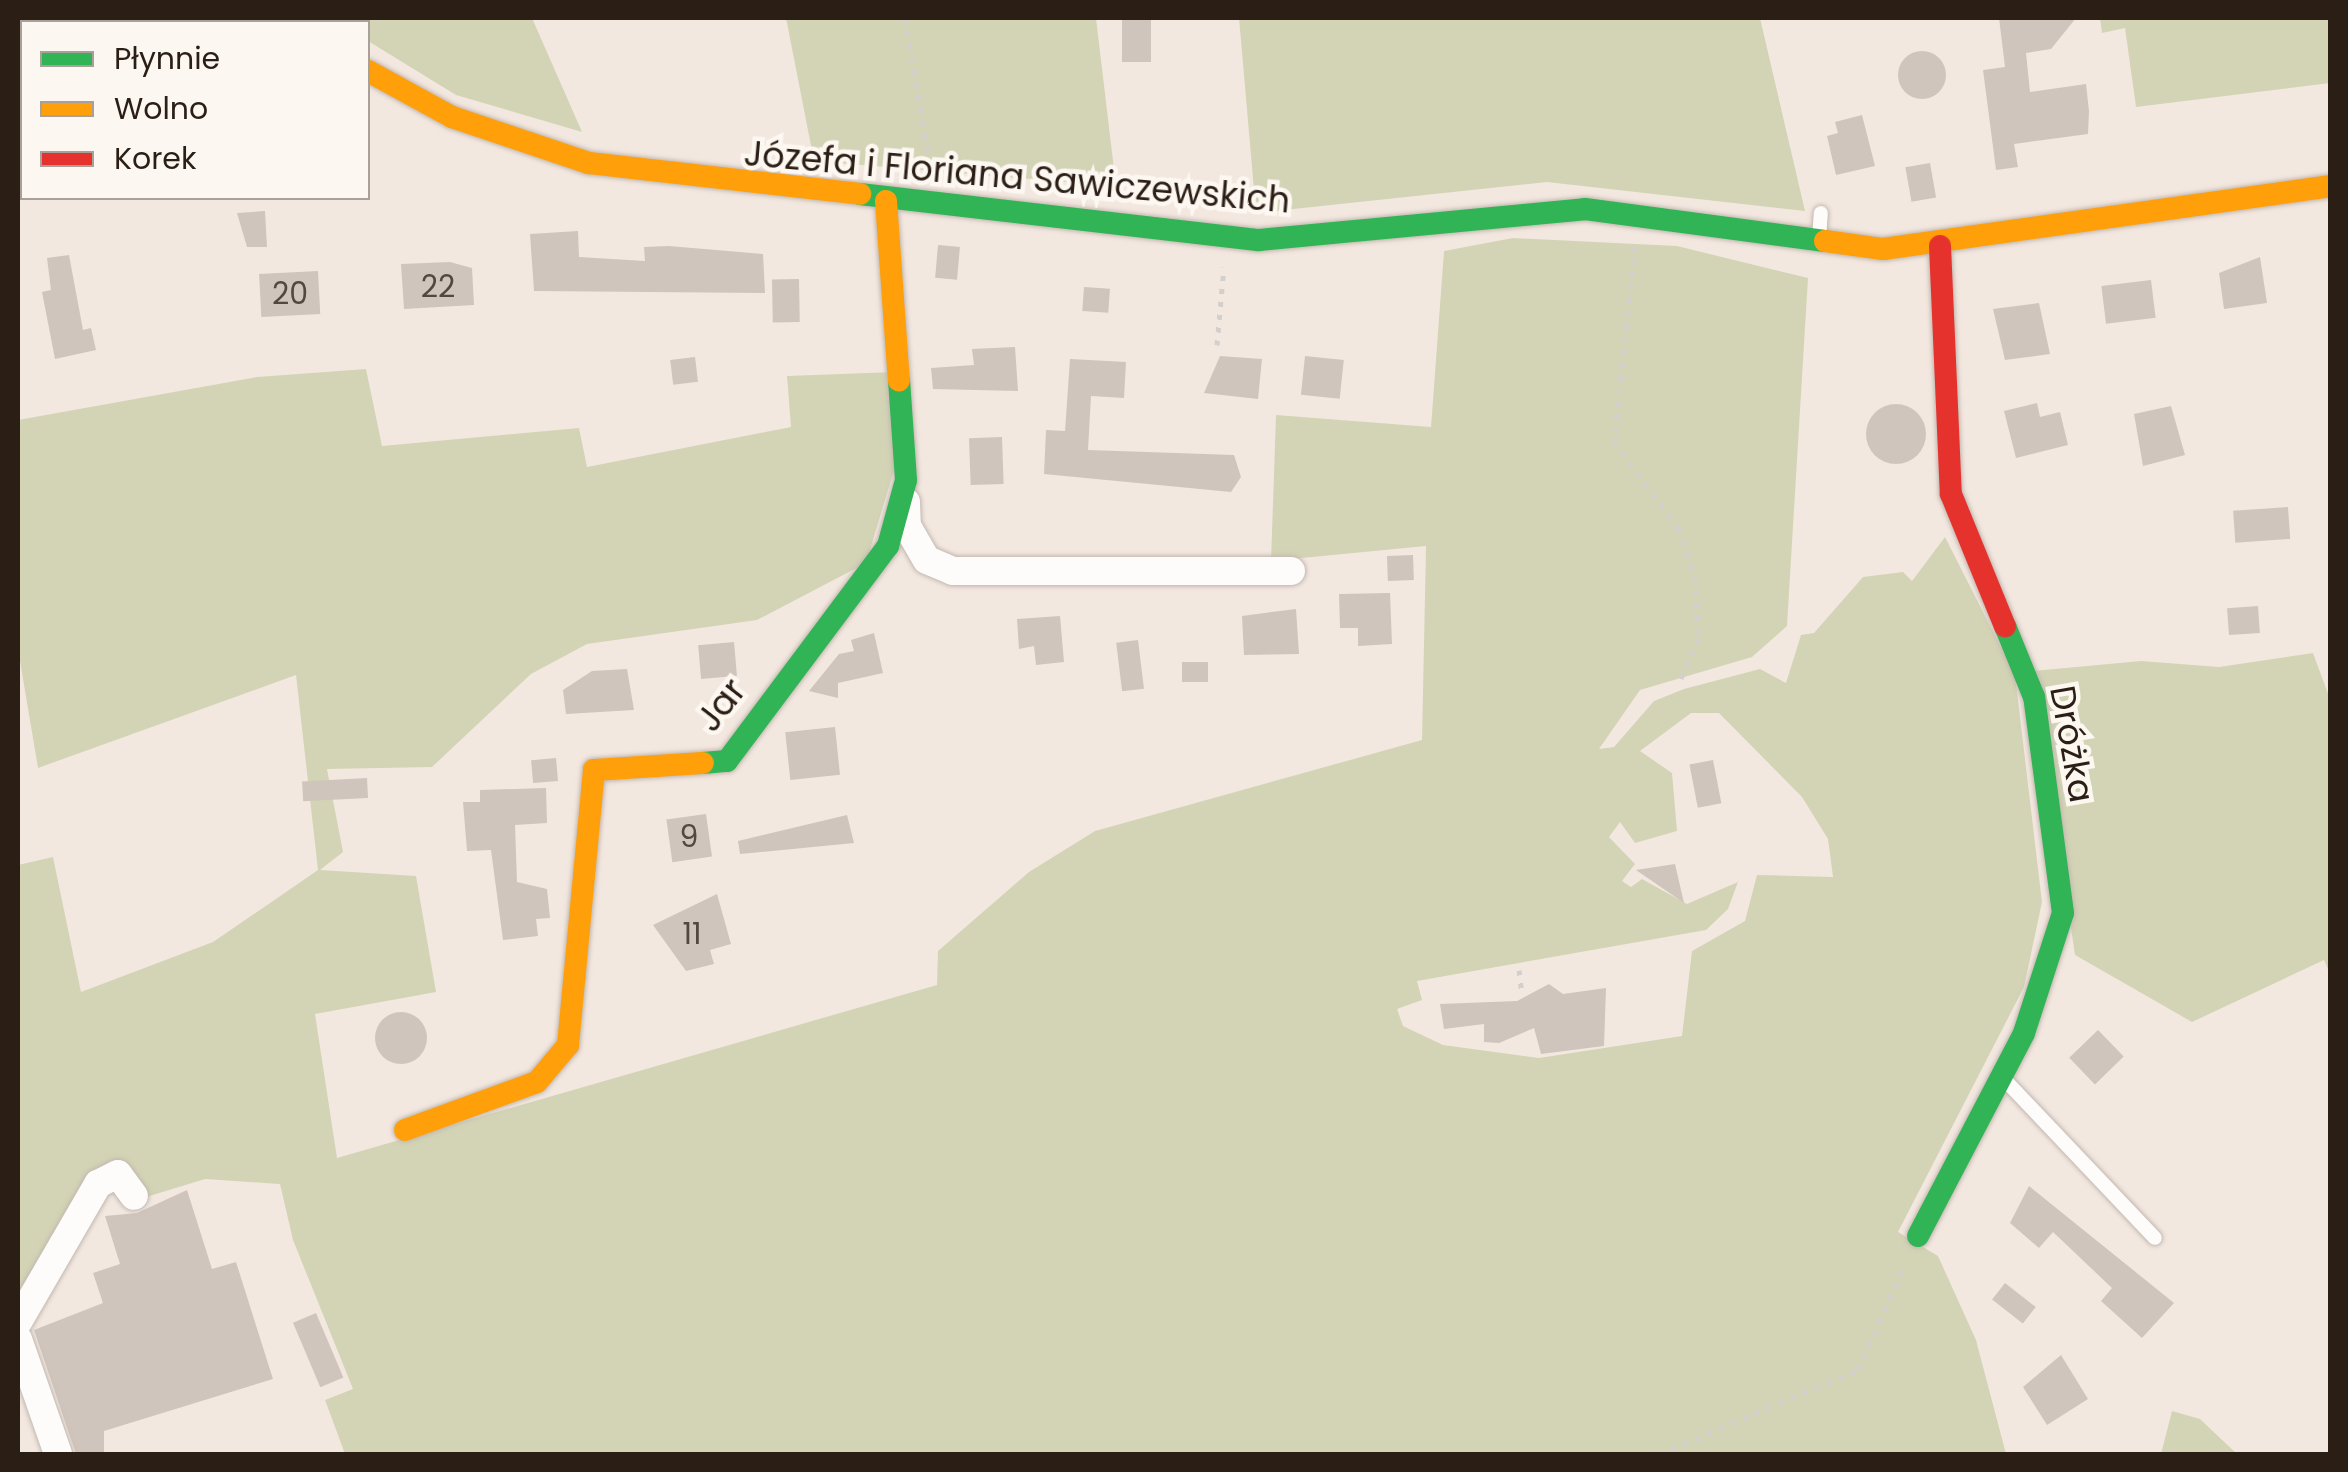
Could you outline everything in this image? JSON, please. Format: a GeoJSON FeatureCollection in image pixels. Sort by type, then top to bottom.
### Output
{"type":"FeatureCollection","features":[{"type":"Feature","properties":{"kind":"street","name":"Józefa i Floriana Sawiczewskich"},"geometry":{"type":"LineString","coordinates":[[370,73],[452,117],[589,163],[886,202],[1258,240],[1585,209],[1818,245],[1940,246],[2330,186]]}},
{"type":"Feature","properties":{"kind":"street","name":"Jar"},"geometry":{"type":"LineString","coordinates":[[405,1130],[536,1082],[568,1045],[594,770],[727,761],[888,546],[906,480],[886,202]]}},
{"type":"Feature","properties":{"kind":"street","name":"Dróżka"},"geometry":{"type":"LineString","coordinates":[[1918,1236],[2002,1077],[2063,913],[2034,697],[1951,494],[1940,246]]}},
{"type":"Feature","properties":{"kind":"street"},"geometry":{"type":"LineString","coordinates":[[906,480],[907,526],[927,560],[954,571],[1291,571]]}},
{"type":"Feature","properties":{"kind":"street"},"geometry":{"type":"LineString","coordinates":[[18,1322],[98,1184],[118,1174],[134,1196]]}},
{"type":"Feature","properties":{"kind":"street"},"geometry":{"type":"LineString","coordinates":[[18,1339],[58,1454]]}},
{"type":"Feature","properties":{"kind":"lane"},"geometry":{"type":"LineString","coordinates":[[1818,245],[1821,213]]}},
{"type":"Feature","properties":{"kind":"lane"},"geometry":{"type":"LineString","coordinates":[[2002,1077],[2155,1238]]}},
{"type":"Feature","properties":{"kind":"path"},"geometry":{"type":"LineString","coordinates":[[904,18],[935,184]]}},
{"type":"Feature","properties":{"kind":"path"},"geometry":{"type":"LineString","coordinates":[[1642,216],[1614,441],[1678,528],[1695,577],[1698,638],[1679,684]]}},
{"type":"Feature","properties":{"kind":"path"},"geometry":{"type":"LineString","coordinates":[[1217,346],[1225,259]]}},
{"type":"Feature","properties":{"kind":"path"},"geometry":{"type":"LineString","coordinates":[[1519,970],[1522,992]]}},
{"type":"Feature","properties":{"kind":"path"},"geometry":{"type":"LineString","coordinates":[[1659,1454],[1858,1370],[1918,1236]]}},
{"type":"Feature","properties":{"kind":"green space"},"geometry":{"type":"Polygon","coordinates":[[[323,18],[532,18],[582,132],[456,95],[370,42],[370,20],[323,18]]]}},
{"type":"Feature","properties":{"kind":"green space"},"geometry":{"type":"Polygon","coordinates":[[[786,18],[1096,18],[1116,186],[814,161],[786,18]]]}},
{"type":"Feature","properties":{"kind":"green space"},"geometry":{"type":"Polygon","coordinates":[[[1239,18],[1760,18],[1805,211],[1547,182],[1256,213],[1239,18]]]}},
{"type":"Feature","properties":{"kind":"green space"},"geometry":{"type":"Polygon","coordinates":[[[2100,18],[2330,18],[2330,83],[2136,107],[2125,28],[2102,33],[2100,18]]]}},
{"type":"Feature","properties":{"kind":"green space"},"geometry":{"type":"Polygon","coordinates":[[[1513,238],[1677,246],[1808,278],[1787,626],[1752,657],[1640,690],[1599,749],[1614,747],[1654,701],[1684,689],[1760,669],[1786,683],[1801,635],[1814,633],[1863,577],[1903,572],[1912,581],[1945,537],[2015,675],[2042,902],[2024,987],[1898,1232],[1938,1256],[1976,1340],[2006,1454],[345,1454],[325,1400],[353,1389],[293,1240],[280,1184],[205,1179],[143,1198],[119,1166],[18,1299],[18,865],[53,857],[81,992],[213,942],[318,870],[296,675],[38,768],[18,649],[18,420],[257,377],[366,369],[382,446],[579,428],[587,467],[791,427],[787,376],[894,372],[898,457],[866,563],[757,620],[587,644],[531,674],[432,767],[327,769],[343,852],[320,870],[416,876],[436,992],[315,1014],[337,1158],[937,985],[938,951],[1029,872],[1095,831],[1422,740],[1426,546],[1271,561],[1276,415],[1431,427],[1444,251],[1513,238]],[[1691,713],[1640,751],[1672,773],[1677,831],[1635,843],[1620,822],[1609,837],[1635,864],[1622,881],[1631,887],[1642,879],[1687,904],[1738,882],[1728,909],[1706,930],[1417,981],[1422,1000],[1397,1009],[1403,1026],[1443,1045],[1539,1058],[1682,1036],[1692,951],[1745,921],[1757,875],[1833,877],[1828,839],[1802,797],[1719,713],[1691,713]]]}},
{"type":"Feature","properties":{"kind":"green space"},"geometry":{"type":"Polygon","coordinates":[[[2313,653],[2330,699],[2330,974],[2324,960],[2192,1022],[2075,955],[2033,671],[2141,661],[2219,667],[2313,653]]]}},
{"type":"Feature","properties":{"kind":"green space"},"geometry":{"type":"Polygon","coordinates":[[[2172,1411],[2200,1419],[2237,1454],[2161,1454],[2172,1411]]]}},
{"type":"Feature","properties":{"kind":"building"},"geometry":{"type":"Polygon","coordinates":[[[1122,18],[1151,18],[1151,62],[1122,62],[1122,18]]]}},
{"type":"Feature","properties":{"kind":"building"},"geometry":{"type":"Polygon","coordinates":[[[1999,18],[2076,18],[2051,49],[2026,53],[2030,92],[2086,84],[2089,111],[2088,134],[2014,144],[2018,167],[1996,170],[1983,70],[2005,67],[1999,18]]]}},
{"type":"Feature","properties":{"kind":"building"},"geometry":{"type":"Polygon","coordinates":[[[1922,51],[1939,58],[1946,75],[1939,92],[1922,99],[1905,92],[1898,75],[1905,58],[1922,51]]]}},
{"type":"Feature","properties":{"kind":"building"},"geometry":{"type":"Polygon","coordinates":[[[1862,115],[1875,166],[1836,175],[1827,136],[1838,133],[1835,122],[1862,115]]]}},
{"type":"Feature","properties":{"kind":"building"},"geometry":{"type":"Polygon","coordinates":[[[1930,163],[1936,197],[1911,202],[1905,167],[1930,163]]]}},
{"type":"Feature","properties":{"kind":"building"},"geometry":{"type":"Polygon","coordinates":[[[265,211],[267,247],[247,247],[237,213],[265,211]]]}},
{"type":"Feature","properties":{"kind":"building"},"geometry":{"type":"Polygon","coordinates":[[[578,231],[579,257],[645,261],[644,247],[669,246],[763,254],[765,293],[534,291],[530,234],[578,231]]]}},
{"type":"Feature","properties":{"kind":"building"},"geometry":{"type":"Polygon","coordinates":[[[938,245],[960,247],[957,280],[935,278],[938,245]]]}},
{"type":"Feature","properties":{"kind":"building"},"geometry":{"type":"Polygon","coordinates":[[[69,255],[83,330],[91,328],[96,350],[55,359],[42,292],[51,290],[47,258],[69,255]]]}},
{"type":"Feature","properties":{"kind":"building"},"geometry":{"type":"Polygon","coordinates":[[[2260,257],[2267,303],[2224,309],[2219,273],[2260,257]]]}},
{"type":"Feature","properties":{"kind":"building"},"geometry":{"type":"Polygon","coordinates":[[[450,262],[472,268],[474,305],[404,309],[401,264],[450,262]]]}},
{"type":"Feature","properties":{"kind":"building"},"geometry":{"type":"Polygon","coordinates":[[[318,271],[320,314],[261,317],[259,274],[318,271]]]}},
{"type":"Feature","properties":{"kind":"building"},"geometry":{"type":"Polygon","coordinates":[[[772,279],[799,279],[800,322],[773,322],[772,279]]]}},
{"type":"Feature","properties":{"kind":"building"},"geometry":{"type":"Polygon","coordinates":[[[2151,280],[2156,318],[2106,324],[2101,286],[2151,280]]]}},
{"type":"Feature","properties":{"kind":"building"},"geometry":{"type":"Polygon","coordinates":[[[1084,287],[1110,289],[1108,313],[1082,311],[1084,287]]]}},
{"type":"Feature","properties":{"kind":"building"},"geometry":{"type":"Polygon","coordinates":[[[2039,303],[2050,354],[2005,360],[1993,309],[2039,303]]]}},
{"type":"Feature","properties":{"kind":"building"},"geometry":{"type":"Polygon","coordinates":[[[1015,347],[1018,391],[933,389],[931,368],[974,365],[972,349],[1015,347]]]}},
{"type":"Feature","properties":{"kind":"building"},"geometry":{"type":"Polygon","coordinates":[[[1220,356],[1262,359],[1258,399],[1204,393],[1220,356]]]}},
{"type":"Feature","properties":{"kind":"building"},"geometry":{"type":"Polygon","coordinates":[[[1305,356],[1344,360],[1340,399],[1301,395],[1305,356]]]}},
{"type":"Feature","properties":{"kind":"building"},"geometry":{"type":"Polygon","coordinates":[[[695,357],[698,382],[673,385],[670,360],[695,357]]]}},
{"type":"Feature","properties":{"kind":"building"},"geometry":{"type":"Polygon","coordinates":[[[1070,359],[1126,362],[1124,398],[1091,396],[1088,450],[1234,455],[1241,477],[1231,492],[1044,474],[1046,430],[1065,431],[1070,359]]]}},
{"type":"Feature","properties":{"kind":"building"},"geometry":{"type":"Polygon","coordinates":[[[2037,403],[2040,417],[2060,412],[2068,445],[2016,458],[2004,411],[2037,403]]]}},
{"type":"Feature","properties":{"kind":"building"},"geometry":{"type":"Polygon","coordinates":[[[1896,404],[1917,413],[1926,434],[1917,455],[1896,464],[1875,455],[1866,434],[1875,413],[1896,404]]]}},
{"type":"Feature","properties":{"kind":"building"},"geometry":{"type":"Polygon","coordinates":[[[2171,406],[2185,455],[2143,466],[2134,414],[2171,406]]]}},
{"type":"Feature","properties":{"kind":"building"},"geometry":{"type":"Polygon","coordinates":[[[1002,437],[1004,484],[971,485],[969,438],[1002,437]]]}},
{"type":"Feature","properties":{"kind":"building"},"geometry":{"type":"Polygon","coordinates":[[[2288,507],[2290,539],[2235,543],[2233,511],[2288,507]]]}},
{"type":"Feature","properties":{"kind":"building"},"geometry":{"type":"Polygon","coordinates":[[[1413,555],[1414,580],[1388,581],[1387,556],[1413,555]]]}},
{"type":"Feature","properties":{"kind":"building"},"geometry":{"type":"Polygon","coordinates":[[[1390,593],[1392,644],[1358,646],[1358,628],[1340,628],[1339,594],[1390,593]]]}},
{"type":"Feature","properties":{"kind":"building"},"geometry":{"type":"Polygon","coordinates":[[[2258,606],[2260,633],[2229,635],[2227,608],[2258,606]]]}},
{"type":"Feature","properties":{"kind":"building"},"geometry":{"type":"Polygon","coordinates":[[[1296,609],[1299,654],[1244,655],[1242,616],[1296,609]]]}},
{"type":"Feature","properties":{"kind":"building"},"geometry":{"type":"Polygon","coordinates":[[[1060,616],[1064,662],[1036,665],[1034,646],[1019,649],[1017,619],[1060,616]]]}},
{"type":"Feature","properties":{"kind":"building"},"geometry":{"type":"Polygon","coordinates":[[[874,633],[883,673],[838,683],[838,698],[809,691],[839,654],[854,651],[851,640],[874,633]]]}},
{"type":"Feature","properties":{"kind":"building"},"geometry":{"type":"Polygon","coordinates":[[[1138,640],[1144,689],[1122,691],[1116,643],[1138,640]]]}},
{"type":"Feature","properties":{"kind":"building"},"geometry":{"type":"Polygon","coordinates":[[[734,642],[737,676],[701,679],[698,645],[734,642]]]}},
{"type":"Feature","properties":{"kind":"building"},"geometry":{"type":"Polygon","coordinates":[[[1182,662],[1208,662],[1208,682],[1182,682],[1182,662]]]}},
{"type":"Feature","properties":{"kind":"building"},"geometry":{"type":"Polygon","coordinates":[[[627,669],[634,710],[566,714],[563,690],[592,671],[627,669]]]}},
{"type":"Feature","properties":{"kind":"building"},"geometry":{"type":"Polygon","coordinates":[[[835,727],[840,775],[790,780],[785,732],[835,727]]]}},
{"type":"Feature","properties":{"kind":"building"},"geometry":{"type":"Polygon","coordinates":[[[556,758],[558,781],[533,783],[531,760],[556,758]]]}},
{"type":"Feature","properties":{"kind":"building"},"geometry":{"type":"Polygon","coordinates":[[[1713,760],[1721,803],[1698,808],[1689,765],[1713,760]]]}},
{"type":"Feature","properties":{"kind":"building"},"geometry":{"type":"Polygon","coordinates":[[[367,778],[368,798],[303,801],[302,781],[367,778]]]}},
{"type":"Feature","properties":{"kind":"building"},"geometry":{"type":"Polygon","coordinates":[[[546,788],[547,823],[515,825],[517,882],[547,889],[550,918],[536,919],[538,936],[503,940],[491,850],[467,851],[463,802],[480,802],[480,790],[546,788]]]}},
{"type":"Feature","properties":{"kind":"building"},"geometry":{"type":"Polygon","coordinates":[[[706,814],[712,857],[672,862],[666,820],[706,814]]]}},
{"type":"Feature","properties":{"kind":"building"},"geometry":{"type":"Polygon","coordinates":[[[847,815],[854,843],[740,854],[738,841],[847,815]]]}},
{"type":"Feature","properties":{"kind":"building"},"geometry":{"type":"Polygon","coordinates":[[[1675,864],[1684,903],[1636,870],[1675,864]]]}},
{"type":"Feature","properties":{"kind":"building"},"geometry":{"type":"Polygon","coordinates":[[[717,894],[731,944],[710,950],[714,964],[686,971],[653,925],[717,894]]]}},
{"type":"Feature","properties":{"kind":"building"},"geometry":{"type":"Polygon","coordinates":[[[1549,984],[1563,994],[1606,988],[1604,1046],[1541,1054],[1534,1028],[1499,1043],[1484,1042],[1484,1024],[1444,1029],[1440,1004],[1517,1001],[1549,984]]]}},
{"type":"Feature","properties":{"kind":"building"},"geometry":{"type":"Polygon","coordinates":[[[401,1012],[419,1020],[427,1038],[419,1056],[401,1064],[383,1056],[375,1038],[383,1020],[401,1012]]]}},
{"type":"Feature","properties":{"kind":"building"},"geometry":{"type":"Polygon","coordinates":[[[2098,1030],[2124,1057],[2095,1084],[2069,1058],[2098,1030]]]}},
{"type":"Feature","properties":{"kind":"building"},"geometry":{"type":"Polygon","coordinates":[[[2029,1186],[2174,1303],[2142,1338],[2101,1301],[2112,1288],[2053,1232],[2039,1248],[2010,1223],[2029,1186]]]}},
{"type":"Feature","properties":{"kind":"building"},"geometry":{"type":"Polygon","coordinates":[[[187,1190],[212,1269],[236,1262],[273,1379],[104,1431],[104,1454],[76,1454],[34,1330],[103,1303],[93,1273],[120,1264],[105,1216],[137,1213],[187,1190]]]}},
{"type":"Feature","properties":{"kind":"building"},"geometry":{"type":"Polygon","coordinates":[[[2005,1283],[2036,1307],[2023,1324],[1992,1300],[2005,1283]]]}},
{"type":"Feature","properties":{"kind":"building"},"geometry":{"type":"Polygon","coordinates":[[[316,1313],[343,1377],[320,1387],[293,1323],[316,1313]]]}},
{"type":"Feature","properties":{"kind":"building"},"geometry":{"type":"Polygon","coordinates":[[[2061,1355],[2088,1399],[2047,1425],[2023,1387],[2061,1355]]]}},
{"type":"Feature","properties":{"kind":"traffic: fast"},"geometry":{"type":"LineString","coordinates":[[860,194],[1259,240],[1585,209],[1825,241]]}},
{"type":"Feature","properties":{"kind":"traffic: fast"},"geometry":{"type":"LineString","coordinates":[[703,763],[727,761],[888,546],[906,480],[899,381]]}},
{"type":"Feature","properties":{"kind":"traffic: fast"},"geometry":{"type":"LineString","coordinates":[[1918,1236],[2024,1033],[2063,913],[2034,697],[2005,626]]}},
{"type":"Feature","properties":{"kind":"traffic: slow"},"geometry":{"type":"LineString","coordinates":[[36,20],[49,18]]}},
{"type":"Feature","properties":{"kind":"traffic: slow"},"geometry":{"type":"LineString","coordinates":[[370,72],[452,117],[589,163],[860,194]]}},
{"type":"Feature","properties":{"kind":"traffic: slow"},"geometry":{"type":"LineString","coordinates":[[1825,241],[1883,249],[2330,186]]}},
{"type":"Feature","properties":{"kind":"traffic: slow"},"geometry":{"type":"LineString","coordinates":[[886,201],[899,381]]}},
{"type":"Feature","properties":{"kind":"traffic: slow"},"geometry":{"type":"LineString","coordinates":[[405,1130],[537,1082],[568,1045],[594,770],[703,763]]}},
{"type":"Feature","properties":{"kind":"traffic: jam"},"geometry":{"type":"LineString","coordinates":[[262,18],[270,20]]}},
{"type":"Feature","properties":{"kind":"traffic: jam"},"geometry":{"type":"LineString","coordinates":[[1940,246],[1951,494],[2005,626]]}}]}
